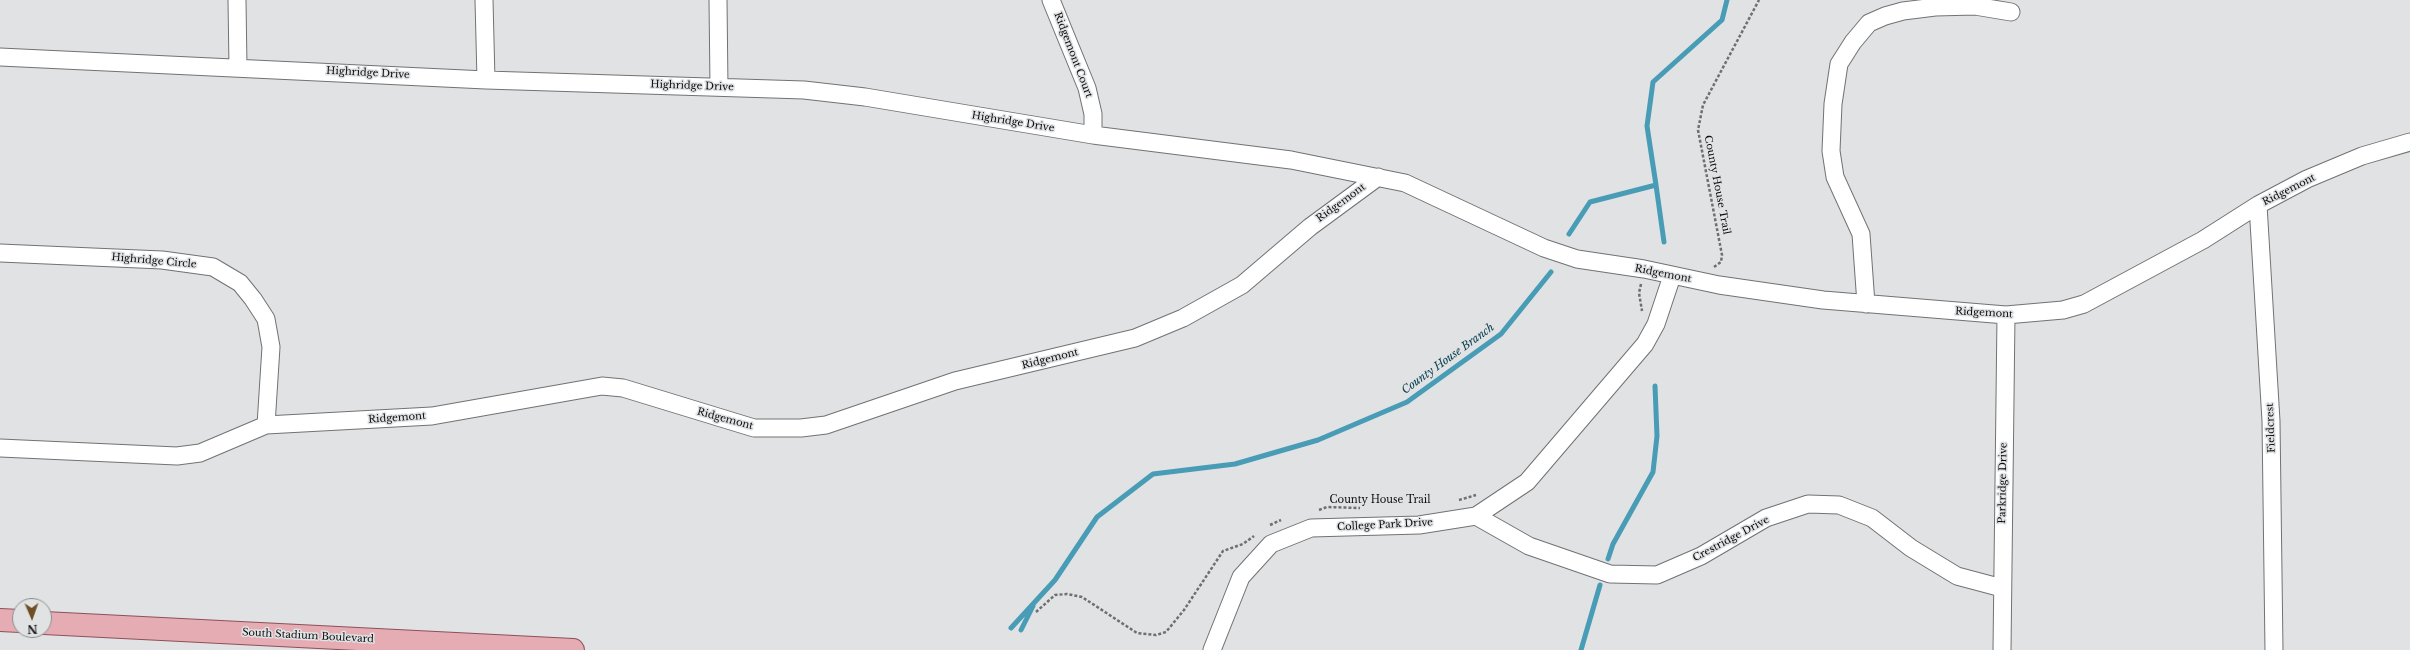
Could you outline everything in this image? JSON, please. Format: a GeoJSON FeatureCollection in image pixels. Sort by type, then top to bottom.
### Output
{"type":"FeatureCollection","features":[{"type":"Feature","properties":{"kind":"main road"},"geometry":{"type":"LineString","coordinates":[[0,620],[12,621]]}},
{"type":"Feature","properties":{"kind":"main road","name":"South Stadium Boulevard"},"geometry":{"type":"LineString","coordinates":[[52,623],[573,650]]}},
{"type":"Feature","properties":{"kind":"street"},"geometry":{"type":"LineString","coordinates":[[236,0],[238,66]]}},
{"type":"Feature","properties":{"kind":"street"},"geometry":{"type":"LineString","coordinates":[[484,0],[486,80]]}},
{"type":"Feature","properties":{"kind":"street"},"geometry":{"type":"LineString","coordinates":[[718,0],[719,87]]}},
{"type":"Feature","properties":{"kind":"street","name":"Ridgemont Court"},"geometry":{"type":"LineString","coordinates":[[1051,0],[1087,88],[1093,114],[1093,135]]}},
{"type":"Feature","properties":{"kind":"street"},"geometry":{"type":"LineString","coordinates":[[1866,304],[1861,234],[1835,177],[1831,151],[1833,104],[1839,64],[1852,42],[1869,23],[1885,16],[1903,11],[1935,7],[1975,6],[2012,12]]}},
{"type":"Feature","properties":{"kind":"street","name":"Highridge Drive"},"geometry":{"type":"LineString","coordinates":[[0,57],[238,66],[486,80],[804,90],[865,97],[1093,135],[1291,160],[1378,177]]}},
{"type":"Feature","properties":{"kind":"street","name":"Ridgemont"},"geometry":{"type":"LineString","coordinates":[[266,425],[432,416],[602,386],[623,388],[754,428],[801,428],[826,425],[955,381],[1135,338],[1183,318],[1242,285],[1310,227],[1378,177],[1405,182],[1544,248],[1577,259],[1823,300],[2006,315],[2063,310],[2084,304],[2204,240],[2258,205],[2307,179],[2362,156],[2410,142]]}},
{"type":"Feature","properties":{"kind":"street","name":"Fieldcrest"},"geometry":{"type":"LineString","coordinates":[[2258,205],[2271,421],[2274,650]]}},
{"type":"Feature","properties":{"kind":"street","name":"Highridge Circle"},"geometry":{"type":"LineString","coordinates":[[0,252],[188,262],[213,267],[240,283],[266,319],[271,347],[266,425]]}},
{"type":"Feature","properties":{"kind":"street","name":"College Park Drive"},"geometry":{"type":"LineString","coordinates":[[1212,650],[1241,577],[1271,544],[1311,528],[1419,525],[1476,516],[1527,482],[1645,344],[1656,324],[1672,276]]}},
{"type":"Feature","properties":{"kind":"street","name":"Parkridge Drive"},"geometry":{"type":"LineString","coordinates":[[2002,650],[2006,315]]}},
{"type":"Feature","properties":{"kind":"street"},"geometry":{"type":"LineString","coordinates":[[0,448],[177,456],[200,453],[266,425]]}},
{"type":"Feature","properties":{"kind":"street","name":"Crestridge Drive"},"geometry":{"type":"LineString","coordinates":[[1476,516],[1529,546],[1610,574],[1658,576],[1701,556],[1766,518],[1808,504],[1839,506],[1872,518],[1911,548],[1957,576],[2002,588]]}},
{"type":"Feature","properties":{"kind":"path","name":"County House Trail"},"geometry":{"type":"LineString","coordinates":[[1710,268],[1721,262],[1722,255],[1698,130],[1703,105],[1759,0]]}},
{"type":"Feature","properties":{"kind":"path"},"geometry":{"type":"LineString","coordinates":[[1638,318],[1642,311],[1639,294]]}},
{"type":"Feature","properties":{"kind":"path"},"geometry":{"type":"LineString","coordinates":[[1451,503],[1481,493]]}},
{"type":"Feature","properties":{"kind":"path","name":"County House Trail"},"geometry":{"type":"LineString","coordinates":[[1312,512],[1327,508],[1362,508]]}},
{"type":"Feature","properties":{"kind":"path"},"geometry":{"type":"LineString","coordinates":[[1268,526],[1282,520]]}},
{"type":"Feature","properties":{"kind":"path"},"geometry":{"type":"LineString","coordinates":[[1036,612],[1055,595],[1067,594],[1082,597],[1137,633],[1156,635],[1166,632],[1184,610],[1223,551],[1243,544],[1255,535]]}},
{"type":"Feature","properties":{"kind":"waterway","name":"County House Branch"},"geometry":{"type":"LineString","coordinates":[[1569,234],[1590,202],[1656,185],[1647,126],[1653,82],[1722,20],[1727,0]]}},
{"type":"Feature","properties":{"kind":"waterway"},"geometry":{"type":"LineString","coordinates":[[1656,185],[1664,242]]}},
{"type":"Feature","properties":{"kind":"waterway","name":"County House Branch"},"geometry":{"type":"LineString","coordinates":[[1011,628],[1055,580],[1097,517],[1153,474],[1235,464],[1318,440],[1407,402],[1501,334],[1551,272]]}},
{"type":"Feature","properties":{"kind":"waterway"},"geometry":{"type":"LineString","coordinates":[[1608,559],[1613,544],[1653,472],[1657,436],[1655,386]]}},
{"type":"Feature","properties":{"kind":"waterway"},"geometry":{"type":"LineString","coordinates":[[1581,650],[1600,585]]}},
{"type":"Feature","properties":{"kind":"waterway","name":"County House Branch"},"geometry":{"type":"LineString","coordinates":[[1021,630],[1033,606]]}}]}
